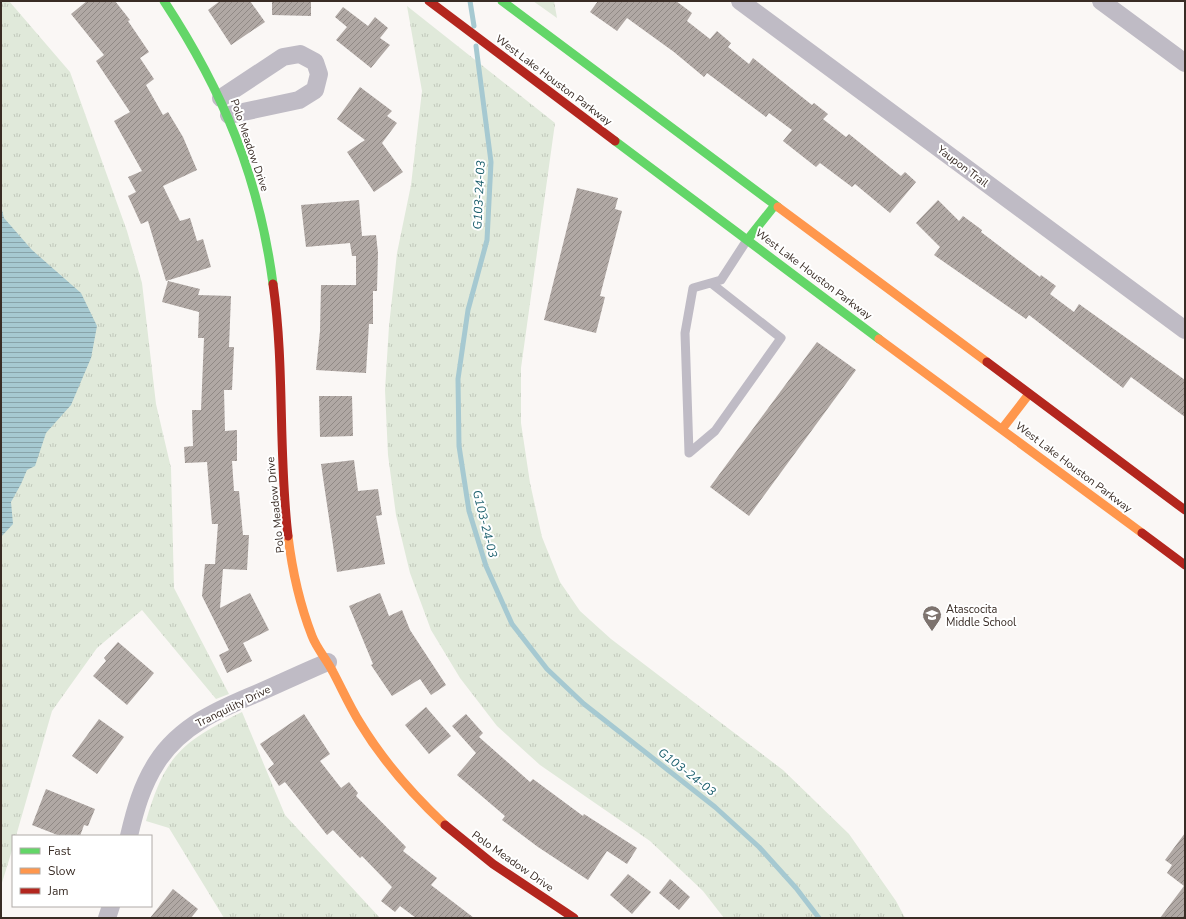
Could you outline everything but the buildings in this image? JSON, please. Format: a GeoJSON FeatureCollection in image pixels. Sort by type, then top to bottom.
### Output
{"type":"FeatureCollection","features":[{"type":"Feature","properties":{"kind":"main road","name":"Polo Meadow Drive"},"geometry":{"type":"LineString","coordinates":[[164,1],[202,57],[229,115],[251,178],[271,262],[279,345],[282,478],[291,552],[297,586],[314,641],[328,662],[345,698],[366,734],[409,787],[430,810],[483,857],[574,918]]}},
{"type":"Feature","properties":{"kind":"main road","name":"West Lake Houston Parkway"},"geometry":{"type":"LineString","coordinates":[[429,1],[1185,565]]}},
{"type":"Feature","properties":{"kind":"main road"},"geometry":{"type":"LineString","coordinates":[[502,1],[1185,510]]}},
{"type":"Feature","properties":{"kind":"main road"},"geometry":{"type":"LineString","coordinates":[[748,239],[775,205]]}},
{"type":"Feature","properties":{"kind":"main road"},"geometry":{"type":"LineString","coordinates":[[1002,429],[1029,394]]}},
{"type":"Feature","properties":{"kind":"street","name":"Yaupon Trail"},"geometry":{"type":"LineString","coordinates":[[740,1],[1185,330]]}},
{"type":"Feature","properties":{"kind":"street"},"geometry":{"type":"LineString","coordinates":[[1101,1],[1185,63]]}},
{"type":"Feature","properties":{"kind":"street"},"geometry":{"type":"LineString","coordinates":[[221,98],[283,57],[300,54],[315,62],[319,74],[315,90],[299,100],[229,115]]}},
{"type":"Feature","properties":{"kind":"street","name":"Tranquility Drive"},"geometry":{"type":"LineString","coordinates":[[129,835],[145,784],[157,762],[172,743],[190,727],[225,707],[328,662]]}},
{"type":"Feature","properties":{"kind":"street"},"geometry":{"type":"LineString","coordinates":[[107,918],[111,907]]}},
{"type":"Feature","properties":{"kind":"lane"},"geometry":{"type":"LineString","coordinates":[[711,283],[781,338],[715,431],[689,453],[685,333],[693,288],[721,280],[748,239]]}},
{"type":"Feature","properties":{"kind":"green space"},"geometry":{"type":"Polygon","coordinates":[[[1,1],[9,1],[70,72],[127,231],[142,283],[156,404],[171,468],[174,588],[229,694],[216,699],[142,610],[97,648],[52,711],[16,835],[12,835],[12,850],[1,886],[1,1]]]}},
{"type":"Feature","properties":{"kind":"green space"},"geometry":{"type":"Polygon","coordinates":[[[533,1],[554,1],[557,18],[533,1]]]}},
{"type":"Feature","properties":{"kind":"green space"},"geometry":{"type":"Polygon","coordinates":[[[407,6],[555,123],[521,368],[521,423],[530,483],[542,537],[560,582],[580,611],[611,639],[783,770],[849,834],[896,901],[905,918],[724,918],[703,891],[650,841],[540,765],[497,726],[460,678],[431,630],[410,573],[396,515],[388,455],[385,390],[389,326],[397,253],[411,185],[422,91],[407,6]]]}},
{"type":"Feature","properties":{"kind":"green space"},"geometry":{"type":"Polygon","coordinates":[[[242,712],[285,815],[380,918],[224,918],[169,828],[146,821],[161,780],[169,765],[179,753],[190,742],[204,732],[242,712]]]}},
{"type":"Feature","properties":{"kind":"water"},"geometry":{"type":"Polygon","coordinates":[[[1,206],[4,218],[32,250],[81,293],[97,326],[91,358],[71,405],[46,433],[35,466],[27,470],[11,502],[13,524],[1,537],[1,206]]]}},
{"type":"Feature","properties":{"kind":"waterway","name":"G103-24-03"},"geometry":{"type":"LineString","coordinates":[[470,1],[474,26]]}},
{"type":"Feature","properties":{"kind":"waterway","name":"G103-24-03"},"geometry":{"type":"LineString","coordinates":[[476,46],[491,162],[487,240],[468,310],[458,379],[459,446],[469,511],[486,566],[512,624],[547,669],[584,704],[715,807],[759,847],[796,888],[819,918]]}},
{"type":"Feature","properties":{"kind":"traffic: fast"},"geometry":{"type":"LineString","coordinates":[[164,1],[204,68],[221,102],[235,136],[248,171],[258,207],[267,245],[273,284]]}},
{"type":"Feature","properties":{"kind":"traffic: fast"},"geometry":{"type":"LineString","coordinates":[[502,1],[778,207]]}},
{"type":"Feature","properties":{"kind":"traffic: fast"},"geometry":{"type":"LineString","coordinates":[[615,141],[879,339]]}},
{"type":"Feature","properties":{"kind":"traffic: fast"},"geometry":{"type":"LineString","coordinates":[[748,239],[775,205]]}},
{"type":"Feature","properties":{"kind":"traffic: slow"},"geometry":{"type":"LineString","coordinates":[[778,207],[987,362]]}},
{"type":"Feature","properties":{"kind":"traffic: slow"},"geometry":{"type":"LineString","coordinates":[[879,339],[1142,533]]}},
{"type":"Feature","properties":{"kind":"traffic: slow"},"geometry":{"type":"LineString","coordinates":[[1002,429],[1029,394]]}},
{"type":"Feature","properties":{"kind":"traffic: slow"},"geometry":{"type":"LineString","coordinates":[[288,536],[294,574],[300,599],[312,636],[331,668],[356,717],[378,751],[410,790],[445,825]]}},
{"type":"Feature","properties":{"kind":"traffic: jam"},"geometry":{"type":"LineString","coordinates":[[429,1],[615,141]]}},
{"type":"Feature","properties":{"kind":"traffic: jam"},"geometry":{"type":"LineString","coordinates":[[273,284],[279,347],[283,473],[288,536]]}},
{"type":"Feature","properties":{"kind":"traffic: jam"},"geometry":{"type":"LineString","coordinates":[[987,362],[1185,510]]}},
{"type":"Feature","properties":{"kind":"traffic: jam"},"geometry":{"type":"LineString","coordinates":[[1142,533],[1185,565]]}},
{"type":"Feature","properties":{"kind":"traffic: jam"},"geometry":{"type":"LineString","coordinates":[[445,825],[493,864],[574,918]]}},
{"type":"Feature","properties":{"kind":"place","name":"Atascocita Middle School"},"geometry":{"type":"Point","coordinates":[932,632]}}]}
